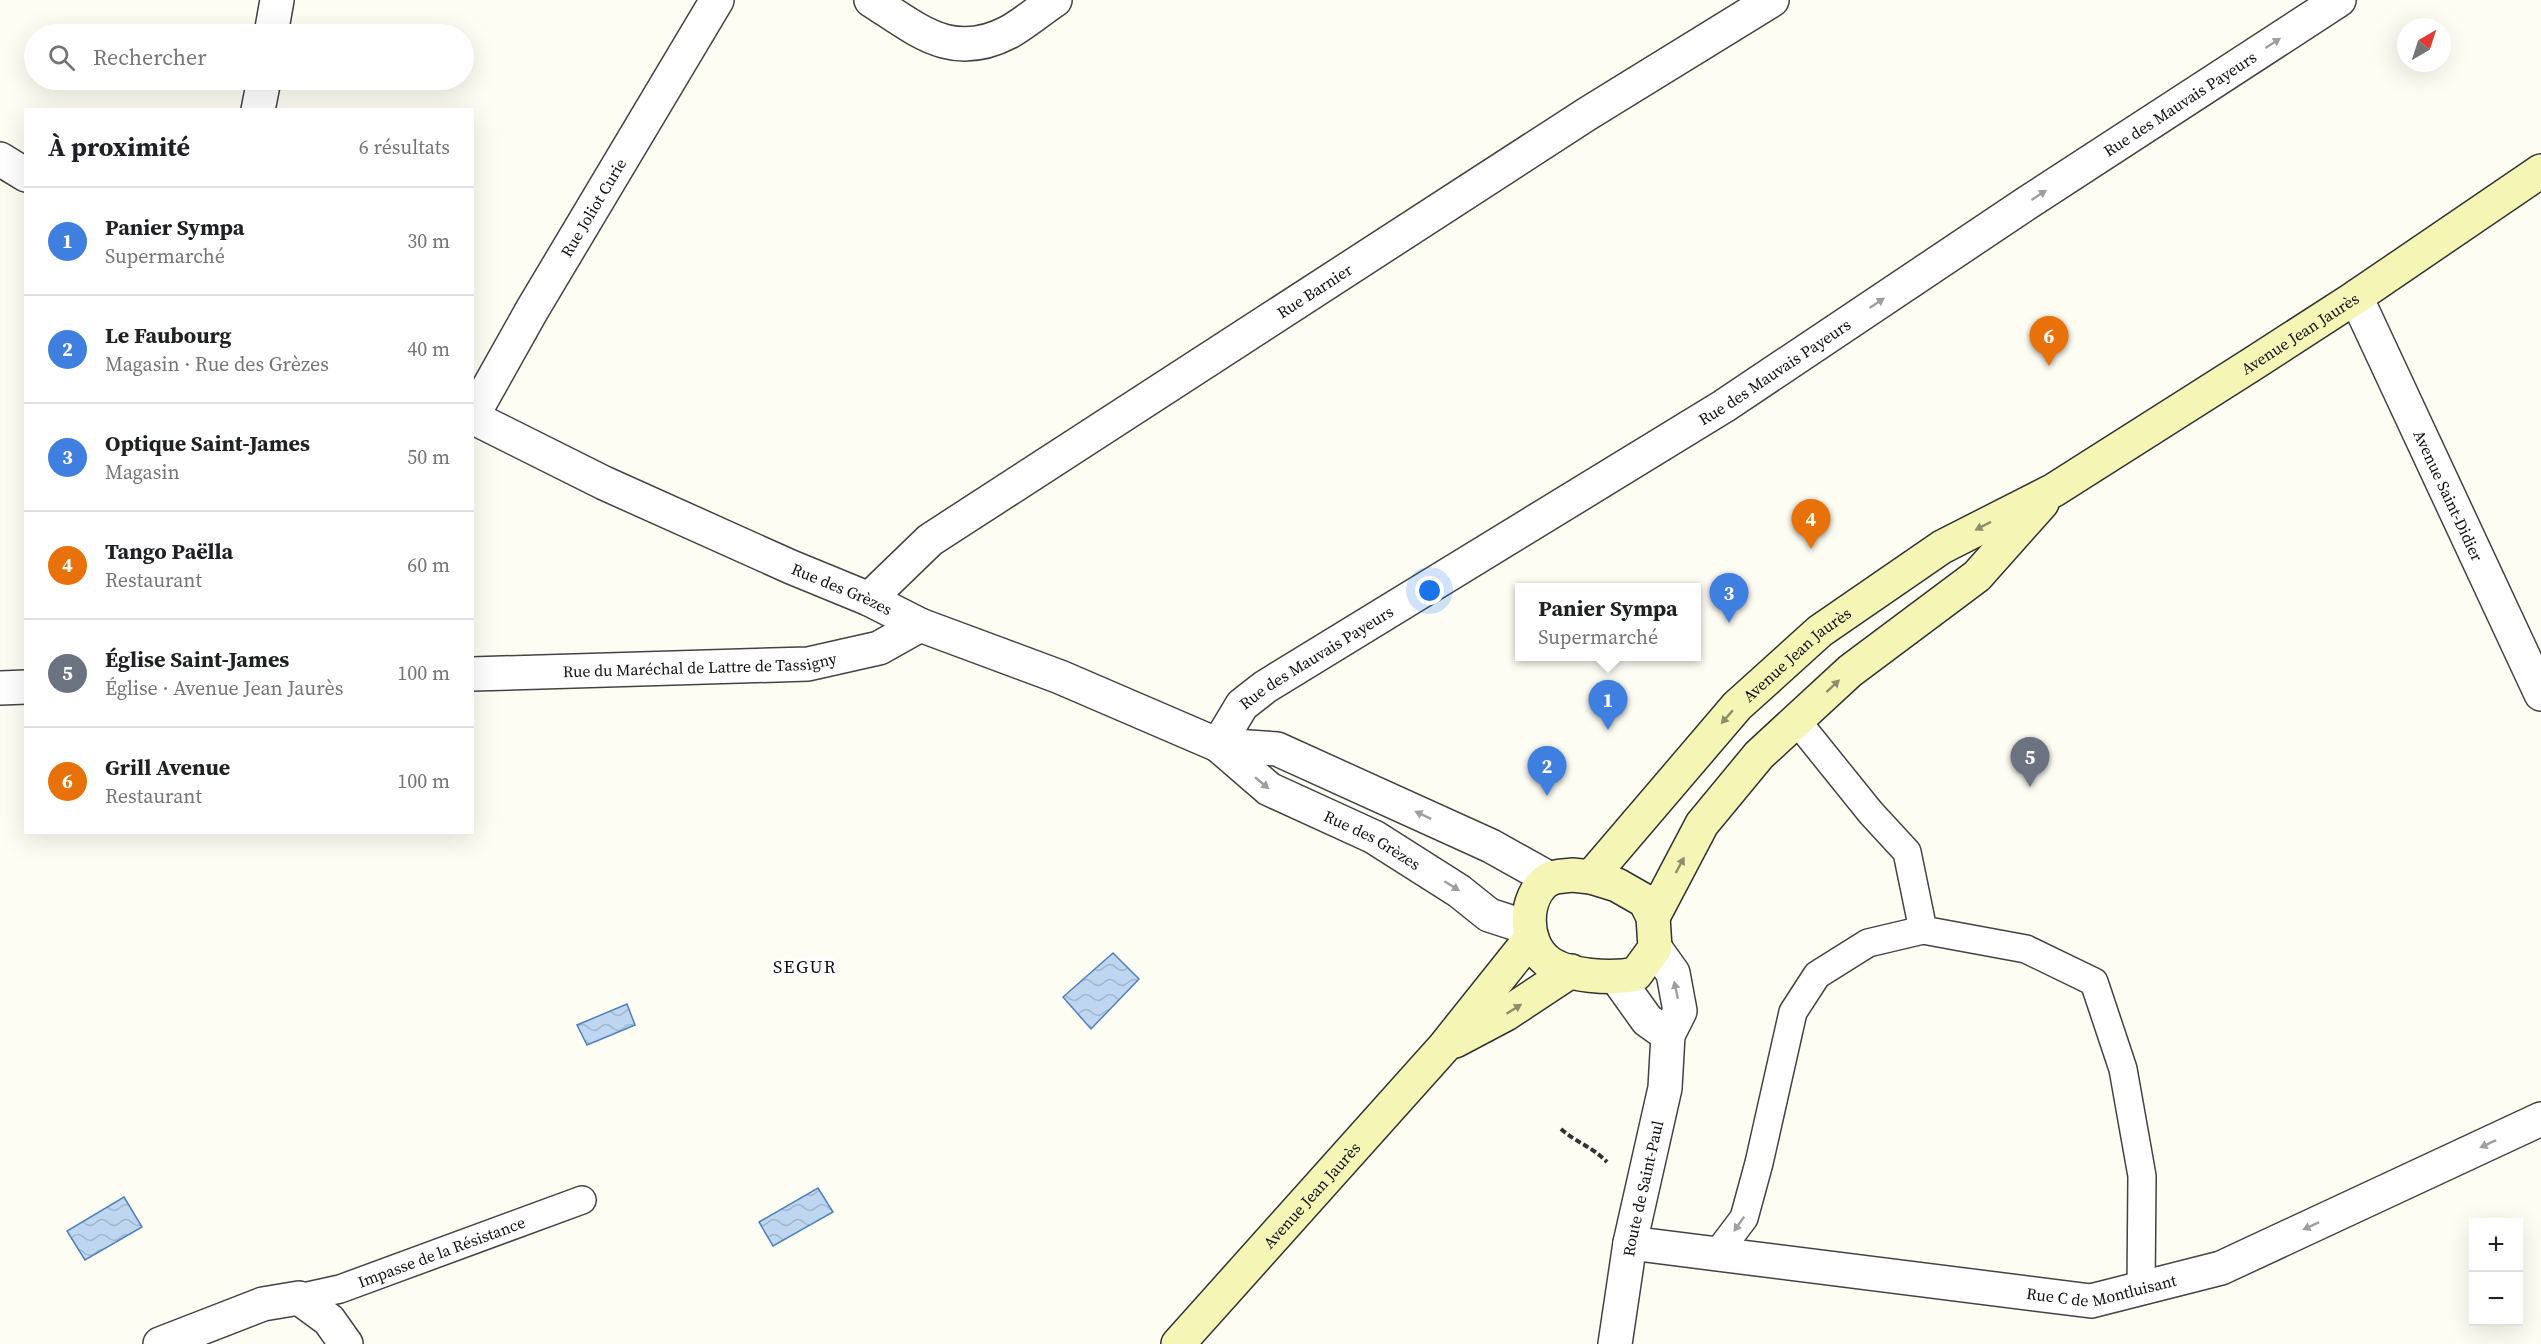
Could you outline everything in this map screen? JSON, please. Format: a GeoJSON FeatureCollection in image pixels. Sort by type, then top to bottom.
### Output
{"type":"FeatureCollection","features":[{"type":"Feature","properties":{"kind":"main road","name":"Avenue Jean Jaurès"},"geometry":{"type":"LineString","coordinates":[[1591,877],[1737,706],[1820,631],[1942,547],[2054,490],[2356,297],[2541,171]]}},
{"type":"Feature","properties":{"kind":"main road","name":"Avenue Jean Jaurès"},"geometry":{"type":"LineString","coordinates":[[1654,932],[1702,824],[1759,756],[1850,671],[1977,576],[2054,490]]}},
{"type":"Feature","properties":{"kind":"main road"},"geometry":{"type":"LineString","coordinates":[[1572,875],[1591,877],[1617,885],[1645,901],[1654,932],[1636,974],[1617,978],[1598,977],[1571,971],[1548,962],[1536,950],[1530,933],[1530,908],[1538,892],[1550,879],[1572,875]]}},
{"type":"Feature","properties":{"kind":"main road","name":"Avenue Jean Jaurès"},"geometry":{"type":"LineString","coordinates":[[1178,1344],[1444,1047],[1530,933]]}},
{"type":"Feature","properties":{"kind":"main road","name":"Avenue Jean Jaurès"},"geometry":{"type":"LineString","coordinates":[[1444,1047],[1506,1014],[1571,971]]}},
{"type":"Feature","properties":{"kind":"street"},"geometry":{"type":"LineString","coordinates":[[273,24],[277,0]]}},
{"type":"Feature","properties":{"kind":"street","name":"Rue Joliot Curie"},"geometry":{"type":"LineString","coordinates":[[474,413],[532,310],[717,0]]}},
{"type":"Feature","properties":{"kind":"street"},"geometry":{"type":"LineString","coordinates":[[871,0],[924,33],[958,46],[991,40],[1010,31],[1055,0]]}},
{"type":"Feature","properties":{"kind":"street","name":"Rue Barnier"},"geometry":{"type":"LineString","coordinates":[[869,599],[930,540],[1587,114],[1772,0]]}},
{"type":"Feature","properties":{"kind":"street","name":"Rue des Mauvais Payeurs"},"geometry":{"type":"LineString","coordinates":[[1218,745],[1242,705],[1265,687],[1724,406],[2027,203],[2338,0]]}},
{"type":"Feature","properties":{"kind":"street"},"geometry":{"type":"LineString","coordinates":[[258,108],[262,90]]}},
{"type":"Feature","properties":{"kind":"street"},"geometry":{"type":"LineString","coordinates":[[0,159],[24,174]]}},
{"type":"Feature","properties":{"kind":"street","name":"Avenue Saint-Didier"},"geometry":{"type":"LineString","coordinates":[[2356,297],[2541,694]]}},
{"type":"Feature","properties":{"kind":"street","name":"Rue des Grèzes"},"geometry":{"type":"LineString","coordinates":[[474,418],[604,483],[790,567],[869,599],[920,625],[1060,678],[1218,745],[1269,789],[1374,837],[1459,891],[1489,915],[1530,933]]}},
{"type":"Feature","properties":{"kind":"street","name":"Rue du Maréchal de Lattre de Tassigny"},"geometry":{"type":"LineString","coordinates":[[474,674],[808,664],[879,648],[920,625]]}},
{"type":"Feature","properties":{"kind":"street"},"geometry":{"type":"LineString","coordinates":[[0,688],[24,687]]}},
{"type":"Feature","properties":{"kind":"street","name":"Rue des Grèzes"},"geometry":{"type":"LineString","coordinates":[[1218,745],[1277,749],[1491,846],[1550,879]]}},
{"type":"Feature","properties":{"kind":"street","name":"Route de Saint-Paul"},"geometry":{"type":"LineString","coordinates":[[1615,1344],[1630,1243],[1665,1088],[1668,1035],[1680,1011],[1672,973],[1654,932]]}},
{"type":"Feature","properties":{"kind":"street"},"geometry":{"type":"LineString","coordinates":[[1617,978],[1647,1020],[1668,1035]]}},
{"type":"Feature","properties":{"kind":"street","name":"Rue C de Montluisant"},"geometry":{"type":"LineString","coordinates":[[1630,1243],[2091,1301],[2221,1268],[2541,1119]]}},
{"type":"Feature","properties":{"kind":"street"},"geometry":{"type":"LineString","coordinates":[[160,1344],[263,1304],[299,1298],[329,1320],[346,1344]]}},
{"type":"Feature","properties":{"kind":"lane"},"geometry":{"type":"LineString","coordinates":[[1796,720],[1864,805],[1907,852],[1923,930]]}},
{"type":"Feature","properties":{"kind":"lane"},"geometry":{"type":"LineString","coordinates":[[1716,1254],[1744,1218],[1793,1012],[1817,975],[1868,943],[1923,930],[2026,949],[2094,982],[2123,1069],[2142,1176],[2141,1290]]}},
{"type":"Feature","properties":{"kind":"lane","name":"Impasse de la Résistance"},"geometry":{"type":"LineString","coordinates":[[299,1298],[340,1289],[582,1200]]}},
{"type":"Feature","properties":{"kind":"path"},"geometry":{"type":"LineString","coordinates":[[1561,1129],[1571,1138],[1593,1148],[1608,1163]]}},
{"type":"Feature","properties":{"kind":"water"},"geometry":{"type":"Polygon","coordinates":[[[1113,953],[1139,979],[1091,1029],[1063,997],[1113,953]]]}},
{"type":"Feature","properties":{"kind":"water"},"geometry":{"type":"Polygon","coordinates":[[[627,1004],[635,1025],[587,1045],[577,1025],[627,1004]]]}},
{"type":"Feature","properties":{"kind":"water"},"geometry":{"type":"Polygon","coordinates":[[[818,1188],[833,1212],[773,1246],[759,1222],[818,1188]]]}},
{"type":"Feature","properties":{"kind":"water"},"geometry":{"type":"Polygon","coordinates":[[[124,1197],[142,1227],[85,1260],[67,1231],[124,1197]]]}},
{"type":"Feature","properties":{"kind":"place","name":"Grill Avenue"},"geometry":{"type":"Point","coordinates":[2049,366]}},
{"type":"Feature","properties":{"kind":"place","name":"Tango Paëlla"},"geometry":{"type":"Point","coordinates":[1811,549]}},
{"type":"Feature","properties":{"kind":"place","name":"Optique Saint-James"},"geometry":{"type":"Point","coordinates":[1729,623]}},
{"type":"Feature","properties":{"kind":"place","name":"Panier Sympa"},"geometry":{"type":"Point","coordinates":[1608,730]}},
{"type":"Feature","properties":{"kind":"place","name":"Église Saint-James"},"geometry":{"type":"Point","coordinates":[2030,787]}},
{"type":"Feature","properties":{"kind":"place","name":"Le Faubourg"},"geometry":{"type":"Point","coordinates":[1547,796]}},
{"type":"Feature","properties":{"kind":"district","name":"SEGUR"},"geometry":{"type":"Point","coordinates":[805,967]}}]}
